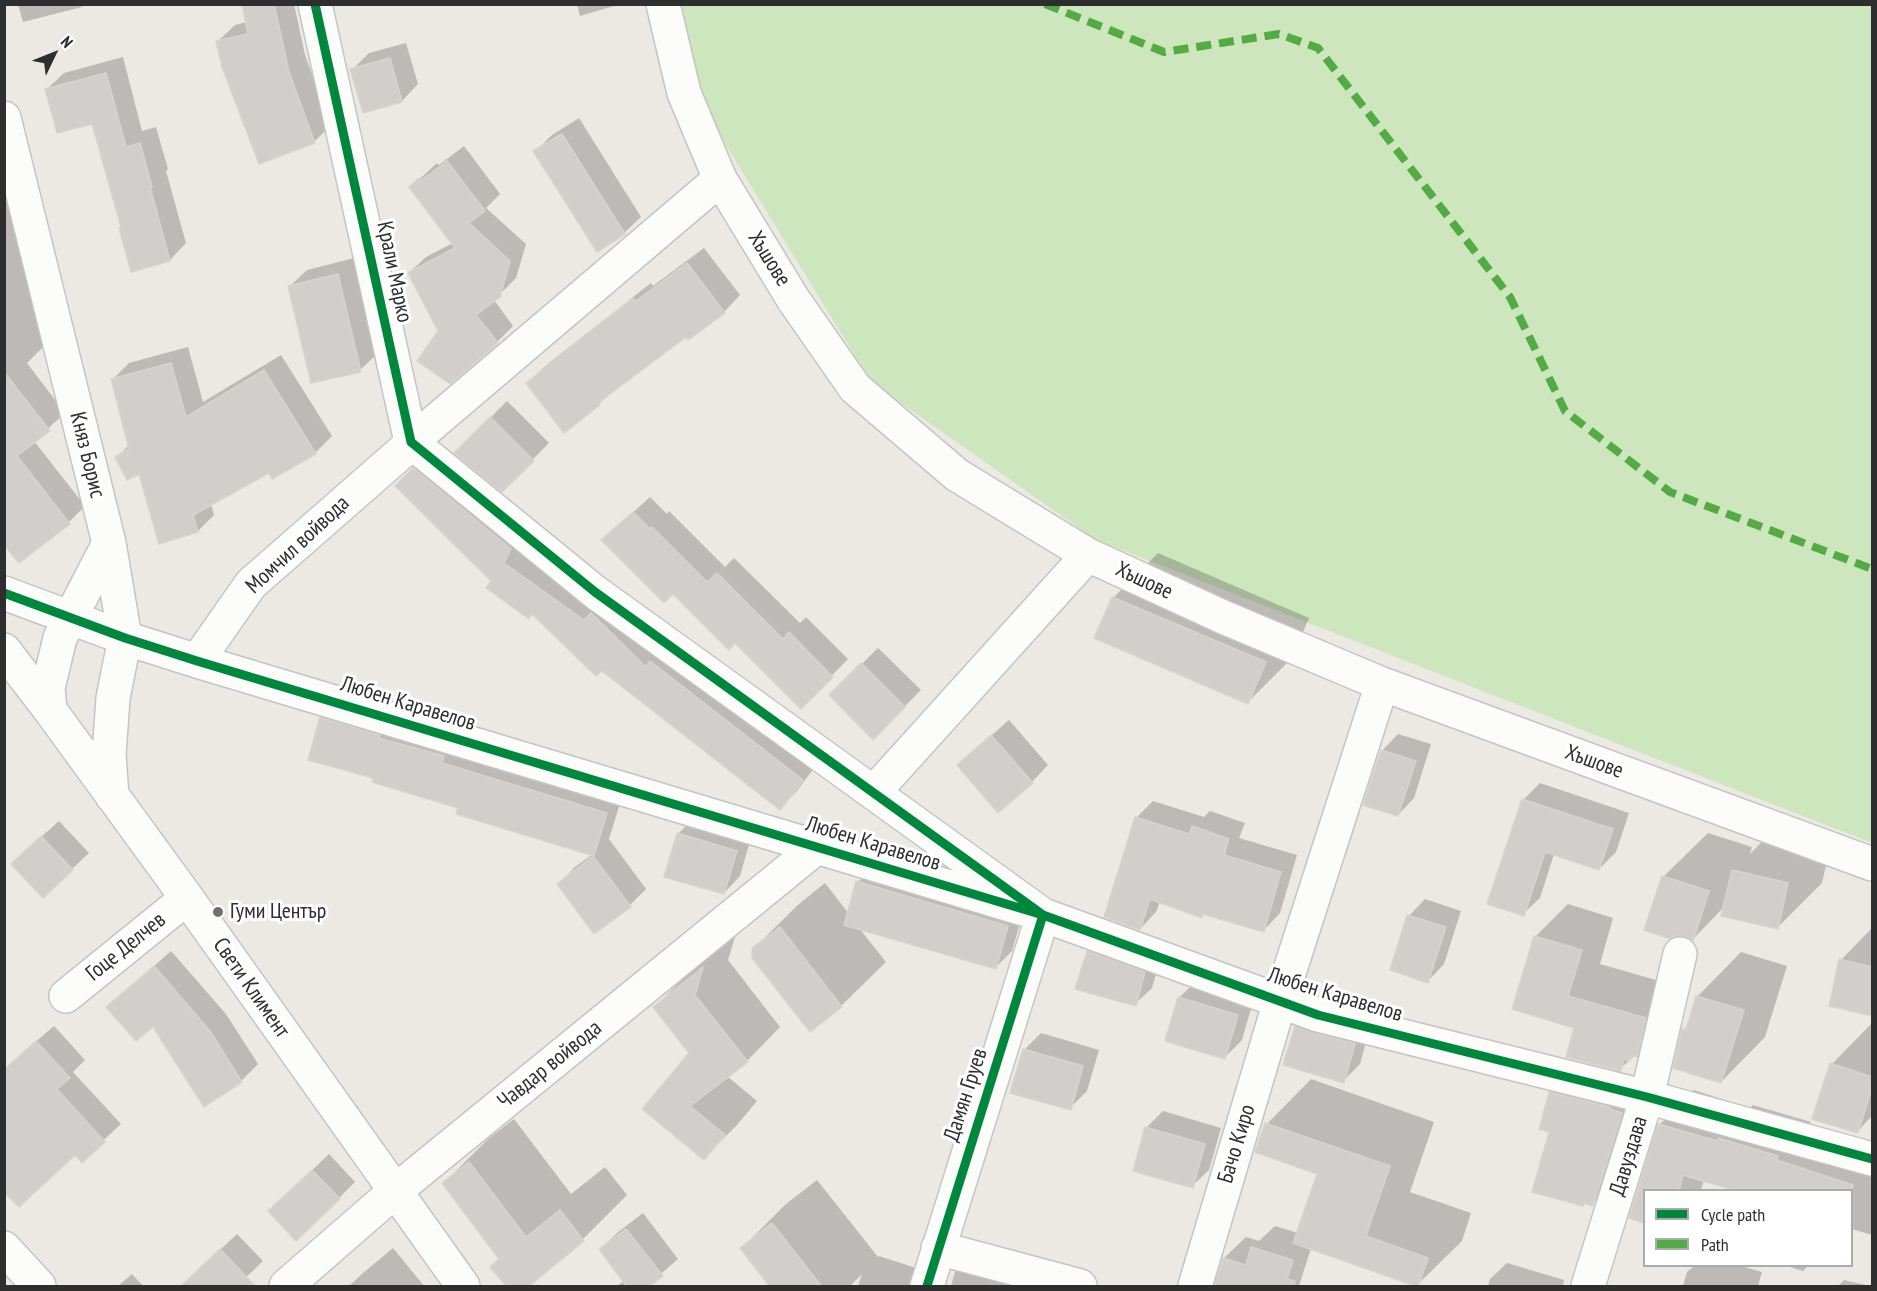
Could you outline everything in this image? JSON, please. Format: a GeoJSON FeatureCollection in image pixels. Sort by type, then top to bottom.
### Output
{"type":"FeatureCollection","features":[{"type":"Feature","properties":{"kind":"street","name":"Крали Марко"},"geometry":{"type":"LineString","coordinates":[[315,4],[411,442]]}},
{"type":"Feature","properties":{"kind":"street","name":"Хъшове"},"geometry":{"type":"LineString","coordinates":[[663,4],[684,93],[720,179],[793,299],[855,388],[957,475],[1088,555],[1223,617],[1382,684],[1872,864]]}},
{"type":"Feature","properties":{"kind":"street","name":"Княз Борис"},"geometry":{"type":"LineString","coordinates":[[4,118],[109,543],[125,638],[113,698],[109,755],[112,796]]}},
{"type":"Feature","properties":{"kind":"street","name":"Момчил войвода"},"geometry":{"type":"LineString","coordinates":[[197,661],[251,584],[411,442],[720,179]]}},
{"type":"Feature","properties":{"kind":"street"},"geometry":{"type":"LineString","coordinates":[[411,442],[595,592],[1043,915]]}},
{"type":"Feature","properties":{"kind":"street"},"geometry":{"type":"LineString","coordinates":[[50,710],[48,688],[53,658],[60,638],[109,543]]}},
{"type":"Feature","properties":{"kind":"street"},"geometry":{"type":"LineString","coordinates":[[874,792],[1088,555]]}},
{"type":"Feature","properties":{"kind":"street","name":"Любен Каравелов"},"geometry":{"type":"LineString","coordinates":[[4,593],[70,619],[197,661],[1043,915],[1318,1015],[1647,1096],[1872,1160]]}},
{"type":"Feature","properties":{"kind":"street","name":"Свети Климент"},"geometry":{"type":"LineString","coordinates":[[4,650],[187,898],[463,1287]]}},
{"type":"Feature","properties":{"kind":"street","name":"Бачо Киро"},"geometry":{"type":"LineString","coordinates":[[1195,1287],[1280,1001],[1382,684]]}},
{"type":"Feature","properties":{"kind":"street","name":"Чавдар войвода"},"geometry":{"type":"LineString","coordinates":[[286,1287],[394,1192],[817,847]]}},
{"type":"Feature","properties":{"kind":"street","name":"Гоце Делчев"},"geometry":{"type":"LineString","coordinates":[[66,996],[187,898]]}},
{"type":"Feature","properties":{"kind":"street","name":"Дамян Груев"},"geometry":{"type":"LineString","coordinates":[[927,1287],[1043,915]]}},
{"type":"Feature","properties":{"kind":"street","name":"Давуздава"},"geometry":{"type":"LineString","coordinates":[[1588,1287],[1647,1096],[1680,954]]}},
{"type":"Feature","properties":{"kind":"street"},"geometry":{"type":"LineString","coordinates":[[4,1248],[39,1287]]}},
{"type":"Feature","properties":{"kind":"street"},"geometry":{"type":"LineString","coordinates":[[938,1248],[1080,1287]]}},
{"type":"Feature","properties":{"kind":"green space"},"geometry":{"type":"Polygon","coordinates":[[[673,5],[1872,5],[1872,843],[1096,540],[871,382],[694,93],[673,5]]]}},
{"type":"Feature","properties":{"kind":"building"},"geometry":{"type":"Polygon","coordinates":[[[242,4],[274,4],[289,72],[315,143],[259,164],[222,67],[216,41],[248,34],[242,4]]]}},
{"type":"Feature","properties":{"kind":"building"},"geometry":{"type":"Polygon","coordinates":[[[390,58],[402,102],[363,113],[350,69],[390,58]]]}},
{"type":"Feature","properties":{"kind":"building"},"geometry":{"type":"Polygon","coordinates":[[[106,73],[126,147],[140,143],[170,261],[131,272],[92,124],[57,133],[45,89],[106,73]]]}},
{"type":"Feature","properties":{"kind":"building"},"geometry":{"type":"Polygon","coordinates":[[[562,134],[625,234],[597,252],[533,151],[562,134]]]}},
{"type":"Feature","properties":{"kind":"building"},"geometry":{"type":"Polygon","coordinates":[[[447,161],[485,211],[469,223],[510,261],[500,297],[476,315],[498,343],[450,384],[417,361],[438,331],[408,273],[455,248],[409,187],[447,161]]]}},
{"type":"Feature","properties":{"kind":"building"},"geometry":{"type":"Polygon","coordinates":[[[687,263],[725,313],[688,340],[686,337],[598,403],[600,405],[564,433],[526,383],[633,298],[636,301],[687,263]]]}},
{"type":"Feature","properties":{"kind":"building"},"geometry":{"type":"Polygon","coordinates":[[[338,274],[361,372],[311,383],[288,286],[338,274]]]}},
{"type":"Feature","properties":{"kind":"building"},"geometry":{"type":"Polygon","coordinates":[[[171,363],[186,417],[264,370],[316,454],[272,479],[269,473],[193,515],[198,532],[159,544],[139,474],[127,480],[115,457],[129,449],[111,379],[171,363]]]}},
{"type":"Feature","properties":{"kind":"building"},"geometry":{"type":"Polygon","coordinates":[[[4,372],[50,431],[17,456],[70,524],[19,563],[4,545],[4,372]]]}},
{"type":"Feature","properties":{"kind":"building"},"geometry":{"type":"Polygon","coordinates":[[[490,417],[534,461],[502,492],[454,453],[490,417]]]}},
{"type":"Feature","properties":{"kind":"building"},"geometry":{"type":"Polygon","coordinates":[[[413,468],[511,549],[504,563],[584,620],[591,613],[646,667],[650,661],[803,780],[780,810],[602,671],[596,676],[532,614],[529,619],[486,588],[491,581],[395,486],[413,468]]]}},
{"type":"Feature","properties":{"kind":"building"},"geometry":{"type":"Polygon","coordinates":[[[633,512],[650,529],[652,527],[707,582],[717,573],[783,639],[789,632],[833,677],[801,709],[735,643],[729,650],[673,594],[664,603],[601,540],[633,512]]]}},
{"type":"Feature","properties":{"kind":"building"},"geometry":{"type":"Polygon","coordinates":[[[1112,597],[1266,662],[1248,704],[1094,638],[1112,597]]]}},
{"type":"Feature","properties":{"kind":"building"},"geometry":{"type":"Polygon","coordinates":[[[861,663],[905,707],[873,740],[829,695],[861,663]]]}},
{"type":"Feature","properties":{"kind":"building"},"geometry":{"type":"Polygon","coordinates":[[[320,717],[380,735],[379,738],[444,756],[442,763],[607,813],[594,856],[456,814],[458,808],[372,782],[373,778],[308,760],[320,717]]]}},
{"type":"Feature","properties":{"kind":"building"},"geometry":{"type":"Polygon","coordinates":[[[991,735],[1033,783],[998,813],[957,765],[991,735]]]}},
{"type":"Feature","properties":{"kind":"building"},"geometry":{"type":"Polygon","coordinates":[[[1381,750],[1416,761],[1398,816],[1363,805],[1381,750]]]}},
{"type":"Feature","properties":{"kind":"building"},"geometry":{"type":"Polygon","coordinates":[[[1522,799],[1613,829],[1599,870],[1545,852],[1524,916],[1487,904],[1522,799]]]}},
{"type":"Feature","properties":{"kind":"building"},"geometry":{"type":"Polygon","coordinates":[[[1135,817],[1189,834],[1192,826],[1229,839],[1224,855],[1281,872],[1264,932],[1203,914],[1202,918],[1150,899],[1140,930],[1104,917],[1135,817]]]}},
{"type":"Feature","properties":{"kind":"building"},"geometry":{"type":"Polygon","coordinates":[[[677,833],[737,851],[724,894],[664,877],[677,833]]]}},
{"type":"Feature","properties":{"kind":"building"},"geometry":{"type":"Polygon","coordinates":[[[41,836],[73,870],[43,898],[11,864],[41,836]]]}},
{"type":"Feature","properties":{"kind":"building"},"geometry":{"type":"Polygon","coordinates":[[[593,856],[631,907],[594,934],[557,884],[593,856]]]}},
{"type":"Feature","properties":{"kind":"building"},"geometry":{"type":"Polygon","coordinates":[[[1732,870],[1788,883],[1778,929],[1721,916],[1732,870]]]}},
{"type":"Feature","properties":{"kind":"building"},"geometry":{"type":"Polygon","coordinates":[[[1662,876],[1709,891],[1693,941],[1684,936],[1675,936],[1670,939],[1644,930],[1662,876]]]}},
{"type":"Feature","properties":{"kind":"building"},"geometry":{"type":"Polygon","coordinates":[[[856,881],[1008,926],[996,969],[844,925],[856,881]]]}},
{"type":"Feature","properties":{"kind":"building"},"geometry":{"type":"Polygon","coordinates":[[[1407,915],[1446,927],[1428,983],[1390,970],[1407,915]]]}},
{"type":"Feature","properties":{"kind":"building"},"geometry":{"type":"Polygon","coordinates":[[[780,927],[842,1007],[810,1032],[752,958],[752,948],[780,927]]]}},
{"type":"Feature","properties":{"kind":"building"},"geometry":{"type":"Polygon","coordinates":[[[1534,936],[1582,950],[1568,996],[1646,1018],[1637,1057],[1632,1055],[1630,1061],[1624,1059],[1621,1071],[1566,1057],[1574,1028],[1512,1009],[1534,936]]]}},
{"type":"Feature","properties":{"kind":"building"},"geometry":{"type":"Polygon","coordinates":[[[1087,951],[1145,972],[1136,1006],[1075,989],[1087,951]]]}},
{"type":"Feature","properties":{"kind":"building"},"geometry":{"type":"Polygon","coordinates":[[[1839,959],[1872,967],[1872,1016],[1829,1006],[1839,959]]]}},
{"type":"Feature","properties":{"kind":"building"},"geometry":{"type":"Polygon","coordinates":[[[154,966],[210,1031],[242,1082],[204,1107],[153,1027],[136,1041],[106,1007],[154,966]]]}},
{"type":"Feature","properties":{"kind":"building"},"geometry":{"type":"Polygon","coordinates":[[[703,967],[695,995],[748,1062],[690,1106],[725,1135],[704,1160],[642,1109],[689,1053],[653,1007],[703,967]]]}},
{"type":"Feature","properties":{"kind":"building"},"geometry":{"type":"Polygon","coordinates":[[[1696,996],[1744,1010],[1721,1083],[1673,1068],[1682,1029],[1686,1030],[1696,996]]]}},
{"type":"Feature","properties":{"kind":"building"},"geometry":{"type":"Polygon","coordinates":[[[1178,997],[1238,1015],[1225,1059],[1165,1041],[1178,997]]]}},
{"type":"Feature","properties":{"kind":"building"},"geometry":{"type":"Polygon","coordinates":[[[1295,1026],[1355,1044],[1344,1083],[1283,1065],[1295,1026]]]}},
{"type":"Feature","properties":{"kind":"building"},"geometry":{"type":"Polygon","coordinates":[[[36,1041],[70,1078],[57,1089],[105,1142],[82,1163],[75,1155],[19,1207],[4,1192],[4,1070],[36,1041]]]}},
{"type":"Feature","properties":{"kind":"building"},"geometry":{"type":"Polygon","coordinates":[[[1023,1049],[1083,1066],[1071,1110],[1010,1093],[1023,1049]]]}},
{"type":"Feature","properties":{"kind":"building"},"geometry":{"type":"Polygon","coordinates":[[[1830,1063],[1872,1077],[1872,1087],[1858,1133],[1812,1119],[1830,1063]]]}},
{"type":"Feature","properties":{"kind":"building"},"geometry":{"type":"Polygon","coordinates":[[[1549,1092],[1610,1107],[1622,1113],[1593,1206],[1584,1203],[1583,1206],[1532,1192],[1549,1132],[1539,1129],[1549,1092]]]}},
{"type":"Feature","properties":{"kind":"building"},"geometry":{"type":"Polygon","coordinates":[[[1265,1123],[1390,1166],[1366,1236],[1428,1258],[1418,1287],[1293,1243],[1317,1174],[1255,1152],[1265,1123]]]}},
{"type":"Feature","properties":{"kind":"building"},"geometry":{"type":"Polygon","coordinates":[[[1658,1124],[1717,1141],[1718,1138],[1778,1156],[1777,1160],[1853,1185],[1852,1189],[1730,1189],[1683,1175],[1680,1189],[1643,1189],[1643,1223],[1629,1218],[1658,1124]]]}},
{"type":"Feature","properties":{"kind":"building"},"geometry":{"type":"Polygon","coordinates":[[[1145,1127],[1205,1144],[1193,1188],[1133,1171],[1145,1127]]]}},
{"type":"Feature","properties":{"kind":"building"},"geometry":{"type":"Polygon","coordinates":[[[469,1162],[526,1237],[560,1210],[584,1241],[528,1287],[507,1287],[490,1267],[499,1259],[442,1183],[469,1162]]]}},
{"type":"Feature","properties":{"kind":"building"},"geometry":{"type":"Polygon","coordinates":[[[312,1170],[340,1199],[296,1241],[268,1211],[312,1170]]]}},
{"type":"Feature","properties":{"kind":"building"},"geometry":{"type":"Polygon","coordinates":[[[772,1223],[822,1287],[770,1287],[740,1248],[772,1223]]]}},
{"type":"Feature","properties":{"kind":"building"},"geometry":{"type":"Polygon","coordinates":[[[626,1229],[663,1276],[649,1287],[627,1287],[599,1249],[626,1229]]]}},
{"type":"Feature","properties":{"kind":"building"},"geometry":{"type":"Polygon","coordinates":[[[1251,1247],[1293,1260],[1287,1279],[1295,1281],[1294,1287],[1214,1287],[1223,1258],[1246,1265],[1251,1247]]]}},
{"type":"Feature","properties":{"kind":"building"},"geometry":{"type":"Polygon","coordinates":[[[220,1249],[256,1287],[180,1287],[220,1249]]]}},
{"type":"Feature","properties":{"kind":"marked path"},"geometry":{"type":"LineString","coordinates":[[1045,4],[1164,52],[1279,34],[1318,48],[1510,297],[1565,411],[1670,492],[1872,569]]}},
{"type":"Feature","properties":{"kind":"cycle path"},"geometry":{"type":"LineString","coordinates":[[315,4],[411,442],[595,592],[1043,915],[927,1286]]}},
{"type":"Feature","properties":{"kind":"cycle path"},"geometry":{"type":"LineString","coordinates":[[4,593],[125,638],[197,661],[1043,915],[1318,1015],[1647,1097],[1872,1159]]}},
{"type":"Feature","properties":{"kind":"place","name":"Гуми Център"},"geometry":{"type":"Point","coordinates":[218,912]}}]}
